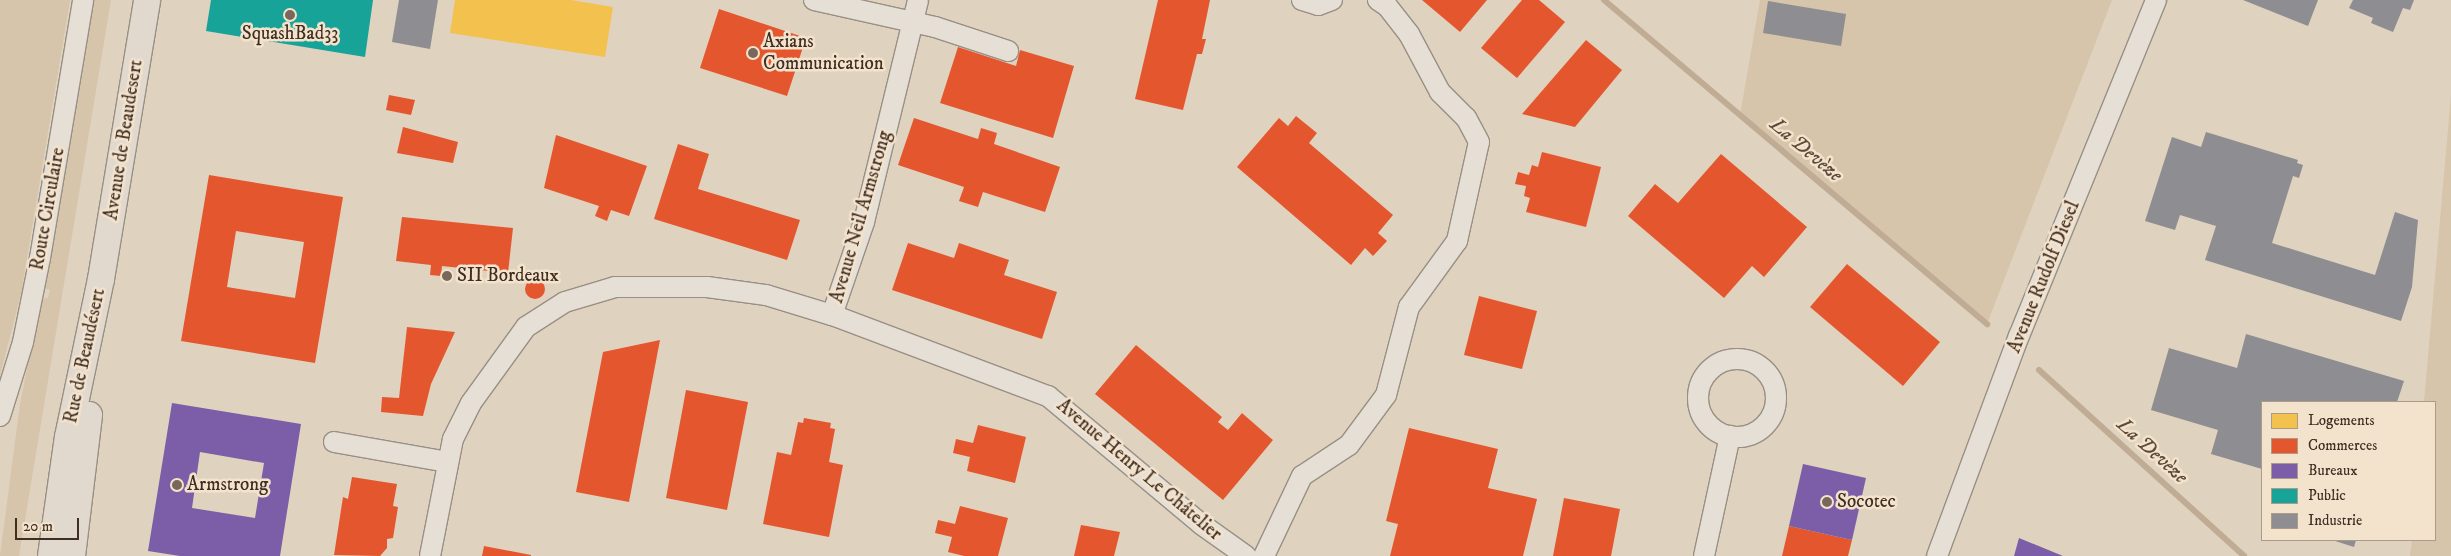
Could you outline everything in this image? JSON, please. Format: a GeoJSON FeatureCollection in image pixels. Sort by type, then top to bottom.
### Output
{"type":"FeatureCollection","features":[{"type":"Feature","properties":{"kind":"main road","name":"Avenue de Beaudesert"},"geometry":{"type":"LineString","coordinates":[[101,280],[147,0]]}},
{"type":"Feature","properties":{"kind":"main road","name":"Rue de Beaudésert"},"geometry":{"type":"LineString","coordinates":[[51,556],[68,437],[101,280]]}},
{"type":"Feature","properties":{"kind":"main road","name":"Rue de Beaudésert"},"geometry":{"type":"LineString","coordinates":[[72,556],[101,280]]}},
{"type":"Feature","properties":{"kind":"street","name":"Route Circulaire"},"geometry":{"type":"LineString","coordinates":[[0,416],[23,342],[40,258],[83,0]]}},
{"type":"Feature","properties":{"kind":"street"},"geometry":{"type":"LineString","coordinates":[[814,0],[913,23],[1008,51]]}},
{"type":"Feature","properties":{"kind":"street","name":"Avenue Neil Armstrong"},"geometry":{"type":"LineString","coordinates":[[430,556],[448,462],[454,439],[470,402],[526,327],[565,302],[615,287],[707,287],[766,295],[832,315],[864,222],[918,0]]}},
{"type":"Feature","properties":{"kind":"street"},"geometry":{"type":"LineString","coordinates":[[1302,0],[1318,5],[1332,0]]}},
{"type":"Feature","properties":{"kind":"street"},"geometry":{"type":"LineString","coordinates":[[1264,556],[1302,476],[1349,444],[1386,395],[1409,307],[1457,241],[1478,142],[1466,118],[1440,92],[1408,34],[1387,6],[1378,0]]}},
{"type":"Feature","properties":{"kind":"street","name":"Avenue Rudolf Diesel"},"geometry":{"type":"LineString","coordinates":[[1937,556],[2019,336],[2156,0]]}},
{"type":"Feature","properties":{"kind":"street","name":"Avenue Henry Le Châtelier"},"geometry":{"type":"LineString","coordinates":[[832,315],[1048,396],[1201,524],[1246,556]]}},
{"type":"Feature","properties":{"kind":"street"},"geometry":{"type":"LineString","coordinates":[[1704,556],[1730,436]]}},
{"type":"Feature","properties":{"kind":"street"},"geometry":{"type":"LineString","coordinates":[[334,442],[448,462]]}},
{"type":"Feature","properties":{"kind":"shaded area"},"geometry":{"type":"Polygon","coordinates":[[[0,0],[70,0],[21,294],[0,375],[0,0]]]}},
{"type":"Feature","properties":{"kind":"shaded area"},"geometry":{"type":"Polygon","coordinates":[[[90,0],[111,0],[19,556],[0,556],[20,404],[41,299],[48,298],[50,290],[44,288],[90,0]]]}},
{"type":"Feature","properties":{"kind":"shaded area"},"geometry":{"type":"Polygon","coordinates":[[[1760,0],[2112,0],[1987,324],[1740,115],[1760,0]]]}},
{"type":"Feature","properties":{"kind":"shaded area"},"geometry":{"type":"Polygon","coordinates":[[[2451,95],[2451,556],[2410,556],[2412,541],[2436,541],[2436,401],[2424,401],[2451,95]]]}},
{"type":"Feature","properties":{"kind":"building: Logements"},"geometry":{"type":"Polygon","coordinates":[[[455,0],[571,0],[613,7],[605,57],[450,33],[455,0]]]}},
{"type":"Feature","properties":{"kind":"building: Commerces"},"geometry":{"type":"Polygon","coordinates":[[[1158,0],[1210,0],[1202,39],[1206,39],[1202,54],[1197,54],[1183,110],[1135,99],[1158,0]]]}},
{"type":"Feature","properties":{"kind":"building: Commerces"},"geometry":{"type":"Polygon","coordinates":[[[1422,0],[1487,0],[1460,32],[1422,0]]]}},
{"type":"Feature","properties":{"kind":"building: Commerces"},"geometry":{"type":"Polygon","coordinates":[[[1522,0],[1539,0],[1565,22],[1517,78],[1481,48],[1522,0]]]}},
{"type":"Feature","properties":{"kind":"building: Commerces","name":"Axians Communication"},"geometry":{"type":"Polygon","coordinates":[[[719,9],[806,38],[787,96],[700,68],[719,9]]]}},
{"type":"Feature","properties":{"kind":"building: Commerces"},"geometry":{"type":"Polygon","coordinates":[[[1586,40],[1622,70],[1575,127],[1522,114],[1586,40]]]}},
{"type":"Feature","properties":{"kind":"building: Commerces"},"geometry":{"type":"Polygon","coordinates":[[[958,47],[1016,66],[1020,50],[1074,66],[1053,138],[940,103],[958,47]]]}},
{"type":"Feature","properties":{"kind":"building: Commerces"},"geometry":{"type":"Polygon","coordinates":[[[389,95],[415,100],[411,115],[386,110],[389,95]]]}},
{"type":"Feature","properties":{"kind":"building: Commerces"},"geometry":{"type":"Polygon","coordinates":[[[1296,116],[1317,133],[1309,143],[1393,215],[1378,233],[1387,241],[1373,256],[1365,248],[1351,265],[1237,167],[1279,118],[1288,126],[1296,116]]]}},
{"type":"Feature","properties":{"kind":"building: Commerces"},"geometry":{"type":"Polygon","coordinates":[[[914,118],[978,139],[981,128],[997,133],[994,144],[1060,167],[1045,212],[983,192],[978,207],[959,201],[964,187],[898,165],[914,118]]]}},
{"type":"Feature","properties":{"kind":"building: Commerces"},"geometry":{"type":"Polygon","coordinates":[[[403,127],[458,142],[453,163],[397,153],[403,127]]]}},
{"type":"Feature","properties":{"kind":"building: Commerces"},"geometry":{"type":"Polygon","coordinates":[[[556,135],[647,166],[629,216],[611,210],[607,221],[595,216],[599,206],[544,188],[556,135]]]}},
{"type":"Feature","properties":{"kind":"building: Commerces"},"geometry":{"type":"Polygon","coordinates":[[[678,144],[709,154],[698,189],[800,220],[787,260],[654,219],[678,144]]]}},
{"type":"Feature","properties":{"kind":"building: Commerces"},"geometry":{"type":"Polygon","coordinates":[[[1542,152],[1601,167],[1586,227],[1526,212],[1530,198],[1524,196],[1526,186],[1515,184],[1518,172],[1529,175],[1532,165],[1538,167],[1542,152]]]}},
{"type":"Feature","properties":{"kind":"building: Commerces"},"geometry":{"type":"Polygon","coordinates":[[[1721,154],[1807,227],[1764,277],[1752,266],[1724,298],[1628,216],[1655,184],[1678,203],[1721,154]]]}},
{"type":"Feature","properties":{"kind":"building: Commerces"},"geometry":{"type":"Polygon","coordinates":[[[209,175],[343,197],[315,363],[181,341],[209,175]],[[236,231],[227,287],[295,298],[304,242],[236,231]]]}},
{"type":"Feature","properties":{"kind":"building: Commerces"},"geometry":{"type":"Polygon","coordinates":[[[402,217],[513,228],[508,273],[442,266],[441,276],[430,275],[431,265],[396,261],[402,217]]]}},
{"type":"Feature","properties":{"kind":"building: Commerces"},"geometry":{"type":"Polygon","coordinates":[[[908,243],[954,258],[959,243],[1009,260],[1004,275],[1057,292],[1042,339],[892,290],[908,243]]]}},
{"type":"Feature","properties":{"kind":"building: Commerces"},"geometry":{"type":"Polygon","coordinates":[[[1847,264],[1940,342],[1903,386],[1810,307],[1847,264]]]}},
{"type":"Feature","properties":{"kind":"building: Commerces"},"geometry":{"type":"Polygon","coordinates":[[[535,279],[542,282],[545,289],[542,296],[535,299],[528,296],[525,289],[528,282],[535,279]]]}},
{"type":"Feature","properties":{"kind":"building: Commerces"},"geometry":{"type":"Polygon","coordinates":[[[1479,296],[1537,311],[1522,369],[1464,355],[1479,296]]]}},
{"type":"Feature","properties":{"kind":"building: Commerces"},"geometry":{"type":"Polygon","coordinates":[[[407,327],[455,332],[431,384],[423,416],[381,412],[382,397],[399,398],[407,327]]]}},
{"type":"Feature","properties":{"kind":"building: Commerces"},"geometry":{"type":"Polygon","coordinates":[[[660,340],[629,502],[576,492],[603,352],[660,340]]]}},
{"type":"Feature","properties":{"kind":"building: Commerces"},"geometry":{"type":"Polygon","coordinates":[[[1136,345],[1222,417],[1218,422],[1228,430],[1242,413],[1273,440],[1223,500],[1095,394],[1136,345]]]}},
{"type":"Feature","properties":{"kind":"building: Commerces"},"geometry":{"type":"Polygon","coordinates":[[[686,390],[748,402],[727,510],[666,498],[686,390]]]}},
{"type":"Feature","properties":{"kind":"building: Commerces"},"geometry":{"type":"Polygon","coordinates":[[[804,418],[831,423],[830,428],[835,429],[829,462],[843,465],[829,537],[763,524],[777,452],[791,455],[798,422],[803,423],[804,418]]]}},
{"type":"Feature","properties":{"kind":"building: Commerces"},"geometry":{"type":"Polygon","coordinates":[[[978,425],[1026,437],[1015,483],[967,471],[970,457],[953,453],[956,439],[973,443],[978,425]]]}},
{"type":"Feature","properties":{"kind":"building: Commerces"},"geometry":{"type":"Polygon","coordinates":[[[1409,428],[1498,449],[1488,488],[1537,499],[1523,556],[1390,556],[1398,524],[1386,521],[1409,428]]]}},
{"type":"Feature","properties":{"kind":"building: Commerces"},"geometry":{"type":"Polygon","coordinates":[[[352,477],[397,484],[393,506],[398,507],[393,538],[387,539],[387,548],[380,556],[334,555],[343,497],[348,499],[352,477]]]}},
{"type":"Feature","properties":{"kind":"building: Commerces"},"geometry":{"type":"Polygon","coordinates":[[[1564,498],[1620,509],[1611,556],[1553,556],[1564,498]]]}},
{"type":"Feature","properties":{"kind":"building: Commerces"},"geometry":{"type":"Polygon","coordinates":[[[960,506],[1008,518],[998,556],[964,556],[948,552],[952,537],[935,533],[938,520],[955,524],[960,506]]]}},
{"type":"Feature","properties":{"kind":"building: Commerces"},"geometry":{"type":"Polygon","coordinates":[[[1081,525],[1120,532],[1114,556],[1074,556],[1081,525]]]}},
{"type":"Feature","properties":{"kind":"building: Commerces"},"geometry":{"type":"Polygon","coordinates":[[[1789,526],[1852,540],[1848,556],[1782,556],[1789,526]]]}},
{"type":"Feature","properties":{"kind":"building: Commerces"},"geometry":{"type":"Polygon","coordinates":[[[484,546],[531,555],[531,556],[482,556],[484,546]]]}},
{"type":"Feature","properties":{"kind":"building: Bureaux","name":"Armstrong"},"geometry":{"type":"Polygon","coordinates":[[[172,403],[301,424],[280,556],[180,556],[148,551],[172,403]],[[200,452],[192,508],[255,518],[264,463],[200,452]]]}},
{"type":"Feature","properties":{"kind":"building: Bureaux","name":"Socotec"},"geometry":{"type":"Polygon","coordinates":[[[1803,464],[1866,478],[1852,540],[1789,526],[1803,464]]]}},
{"type":"Feature","properties":{"kind":"building: Bureaux"},"geometry":{"type":"Polygon","coordinates":[[[2019,538],[2063,556],[2014,556],[2019,538]]]}},
{"type":"Feature","properties":{"kind":"building: Public","name":"SquashBad33"},"geometry":{"type":"Polygon","coordinates":[[[211,0],[373,0],[365,57],[206,31],[211,0]]]}},
{"type":"Feature","properties":{"kind":"building: Industrie"},"geometry":{"type":"Polygon","coordinates":[[[399,0],[438,0],[430,49],[392,42],[399,0]]]}},
{"type":"Feature","properties":{"kind":"building: Industrie"},"geometry":{"type":"Polygon","coordinates":[[[2243,0],[2318,0],[2308,26],[2243,0]]]}},
{"type":"Feature","properties":{"kind":"building: Industrie"},"geometry":{"type":"Polygon","coordinates":[[[2353,0],[2414,0],[2410,10],[2403,8],[2393,32],[2371,23],[2373,18],[2349,8],[2353,0]]]}},
{"type":"Feature","properties":{"kind":"building: Industrie"},"geometry":{"type":"Polygon","coordinates":[[[1768,1],[1846,14],[1841,46],[1763,33],[1768,1]]]}},
{"type":"Feature","properties":{"kind":"building: Industrie"},"geometry":{"type":"Polygon","coordinates":[[[2206,132],[2298,160],[2297,163],[2303,165],[2299,178],[2293,176],[2272,243],[2375,275],[2395,212],[2418,220],[2412,287],[2401,321],[2205,260],[2216,226],[2180,215],[2175,230],[2145,221],[2172,137],[2201,147],[2206,132]]]}},
{"type":"Feature","properties":{"kind":"building: Industrie"},"geometry":{"type":"Polygon","coordinates":[[[2246,334],[2404,381],[2397,401],[2261,401],[2261,469],[2211,454],[2218,430],[2151,410],[2169,348],[2237,368],[2246,334]]]}},
{"type":"Feature","properties":{"kind":"building: Industrie"},"geometry":{"type":"Polygon","coordinates":[[[2335,541],[2356,541],[2354,547],[2335,541]]]}},
{"type":"Feature","properties":{"kind":"waterway","name":"La Devèze"},"geometry":{"type":"LineString","coordinates":[[1604,0],[1987,324]]}},
{"type":"Feature","properties":{"kind":"waterway","name":"La Devèze"},"geometry":{"type":"LineString","coordinates":[[2039,370],[2244,556]]}},
{"type":"Feature","properties":{"kind":"place","name":"SquashBad33"},"geometry":{"type":"Point","coordinates":[290,15]}},
{"type":"Feature","properties":{"kind":"place","name":"Axians Communication"},"geometry":{"type":"Point","coordinates":[753,53]}},
{"type":"Feature","properties":{"kind":"place","name":"SII Bordeaux"},"geometry":{"type":"Point","coordinates":[447,276]}},
{"type":"Feature","properties":{"kind":"place","name":"Armstrong"},"geometry":{"type":"Point","coordinates":[177,485]}},
{"type":"Feature","properties":{"kind":"place","name":"Socotec"},"geometry":{"type":"Point","coordinates":[1827,502]}}]}
